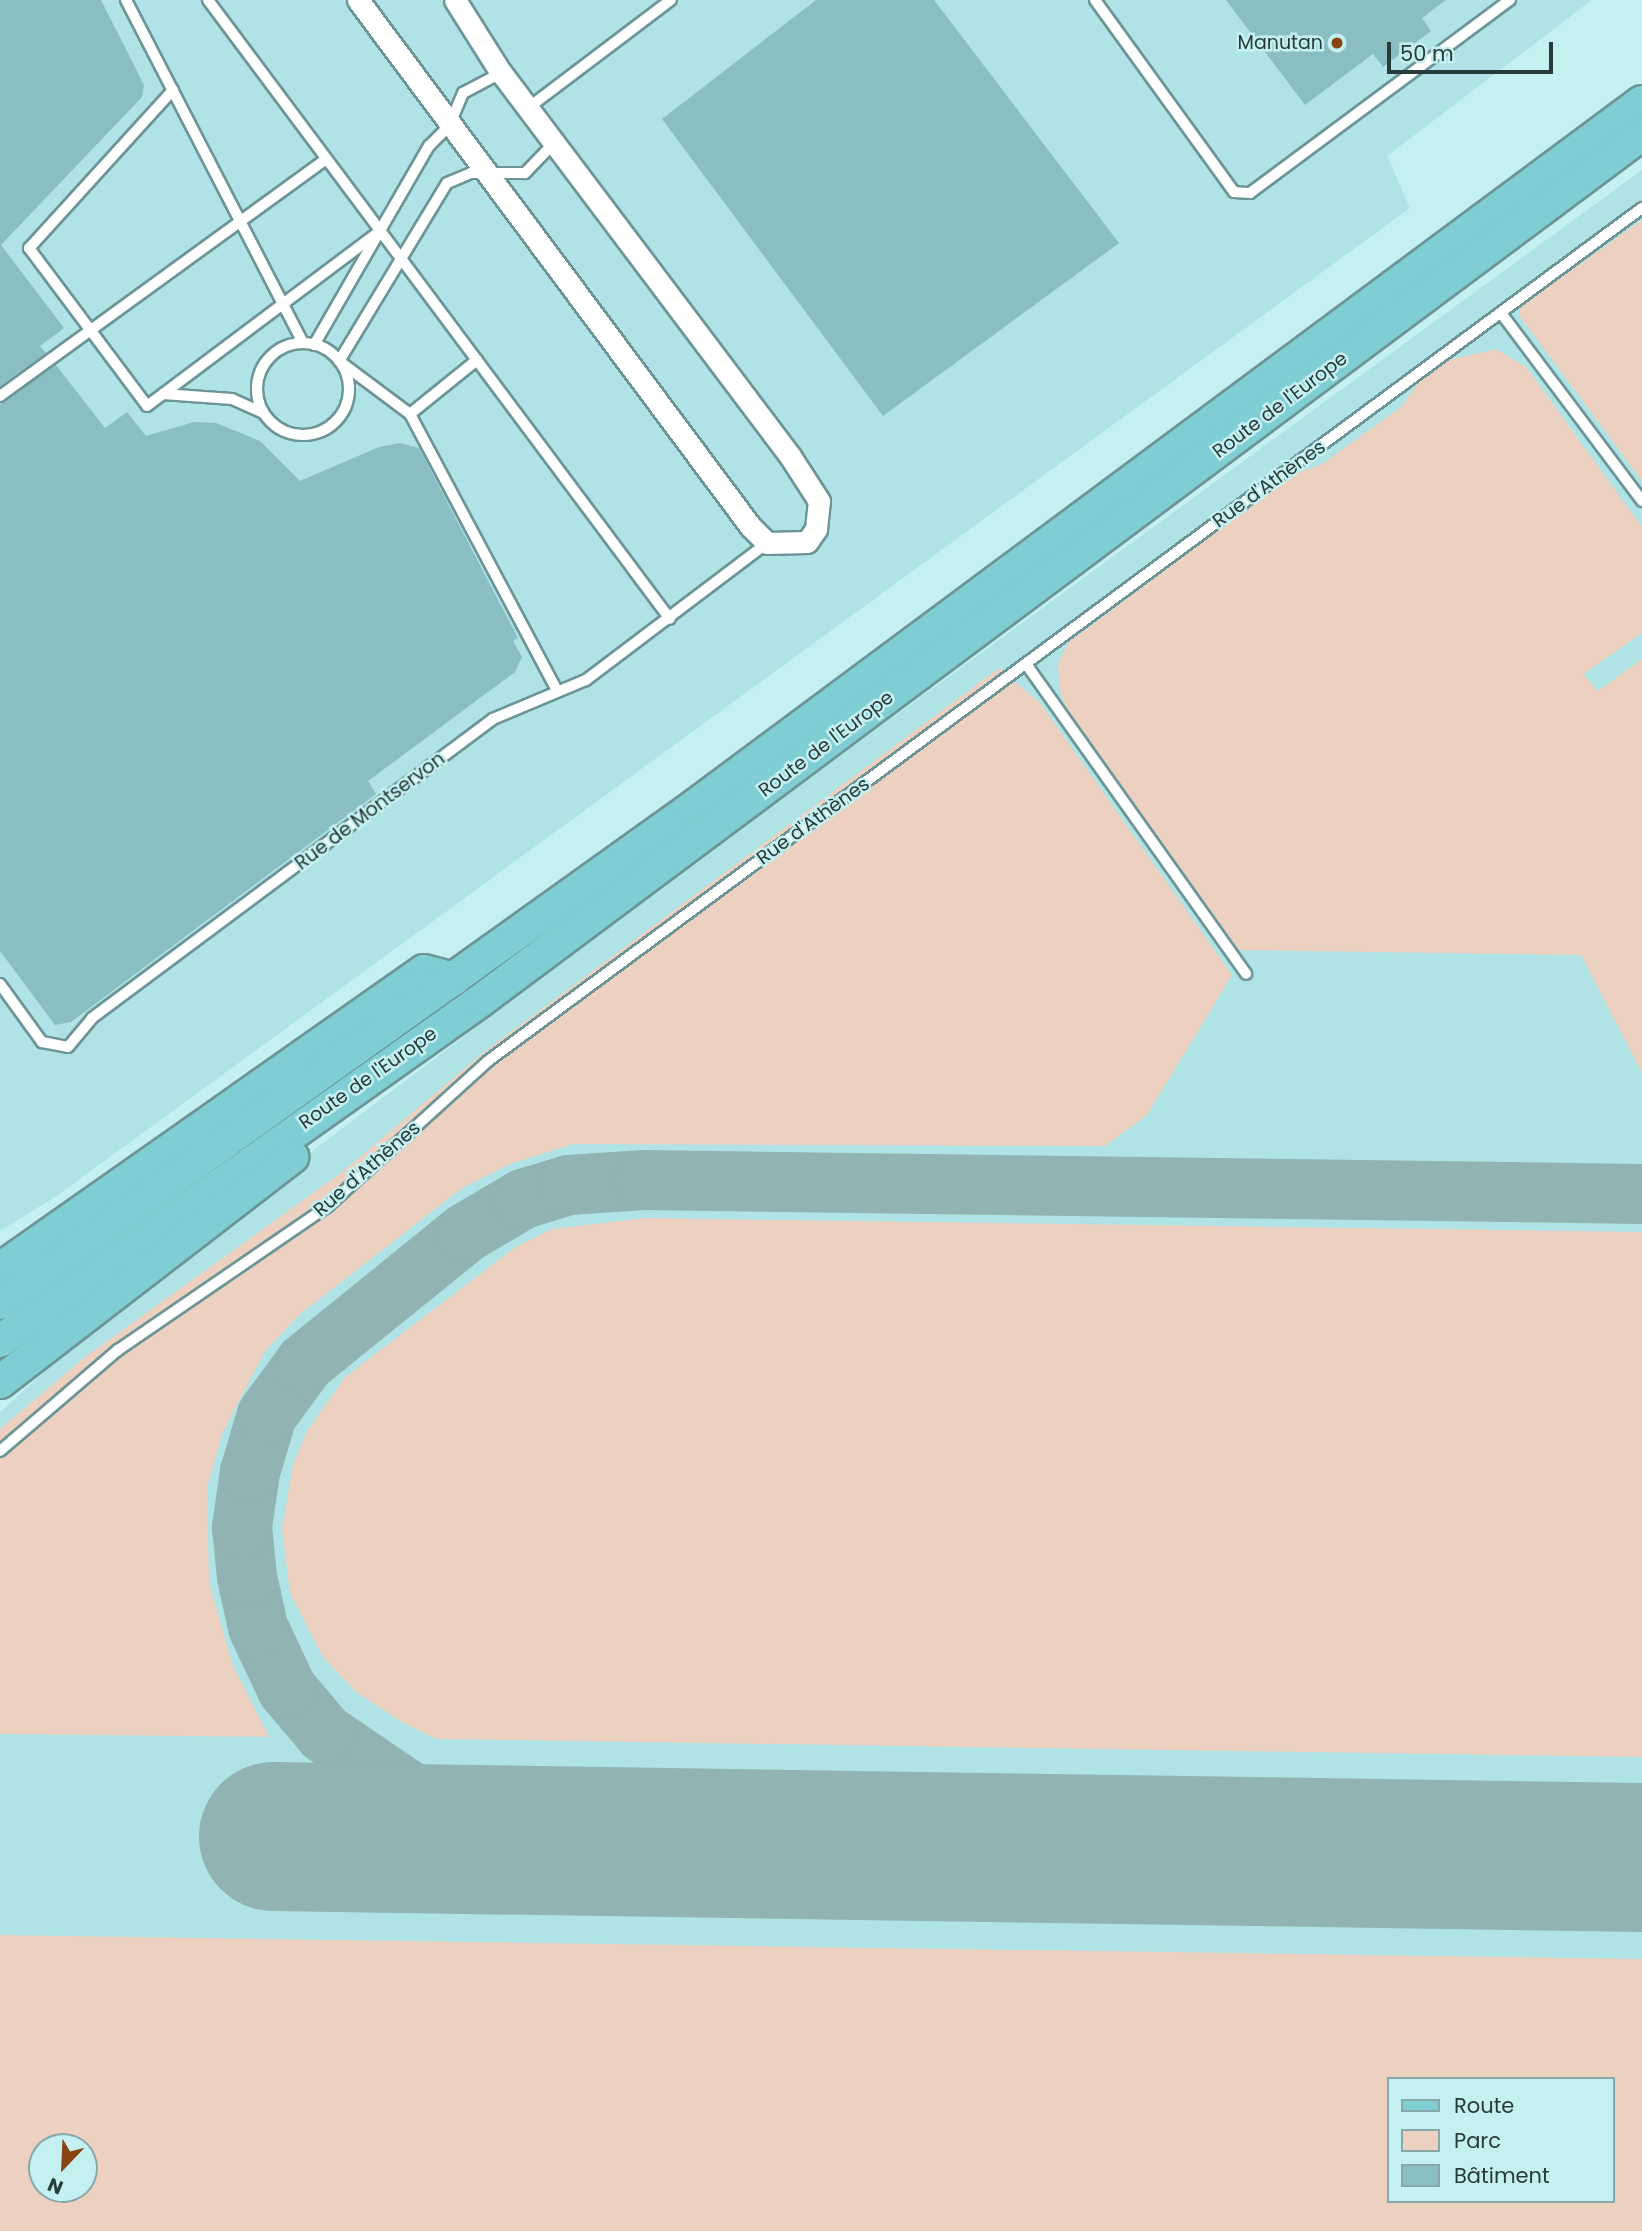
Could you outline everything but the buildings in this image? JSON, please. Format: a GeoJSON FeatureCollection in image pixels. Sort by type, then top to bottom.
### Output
{"type":"FeatureCollection","features":[{"type":"Feature","properties":{"kind":"main road","name":"Route de l'Europe"},"geometry":{"type":"LineString","coordinates":[[0,1303],[693,807],[1642,102]]}},
{"type":"Feature","properties":{"kind":"main road","name":"Route de l'Europe"},"geometry":{"type":"LineString","coordinates":[[0,1341],[480,1001],[1642,134]]}},
{"type":"Feature","properties":{"kind":"main road"},"geometry":{"type":"LineString","coordinates":[[0,1269],[424,971],[454,979]]}},
{"type":"Feature","properties":{"kind":"main road"},"geometry":{"type":"LineString","coordinates":[[1,1381],[467,1022],[480,1001]]}},
{"type":"Feature","properties":{"kind":"street"},"geometry":{"type":"LineString","coordinates":[[358,0],[449,126],[490,174],[767,543],[807,542],[816,528],[819,501],[501,73],[455,0]]}},
{"type":"Feature","properties":{"kind":"lane"},"geometry":{"type":"LineString","coordinates":[[126,0],[283,304],[309,344],[339,361],[410,414],[557,691]]}},
{"type":"Feature","properties":{"kind":"lane"},"geometry":{"type":"LineString","coordinates":[[208,0],[670,619]]}},
{"type":"Feature","properties":{"kind":"lane"},"geometry":{"type":"LineString","coordinates":[[528,108],[671,0]]}},
{"type":"Feature","properties":{"kind":"lane"},"geometry":{"type":"LineString","coordinates":[[1095,0],[1234,192],[1250,194],[1510,0]]}},
{"type":"Feature","properties":{"kind":"lane"},"geometry":{"type":"LineString","coordinates":[[309,344],[380,231],[429,146],[449,126],[463,93],[501,73]]}},
{"type":"Feature","properties":{"kind":"lane"},"geometry":{"type":"LineString","coordinates":[[173,90],[29,248],[148,406],[380,231]]}},
{"type":"Feature","properties":{"kind":"lane"},"geometry":{"type":"LineString","coordinates":[[309,344],[284,347],[261,369],[257,384],[264,413],[274,425],[301,435],[329,427],[348,396],[339,361],[447,183],[459,175],[525,173],[554,143]]}},
{"type":"Feature","properties":{"kind":"lane"},"geometry":{"type":"LineString","coordinates":[[0,396],[326,159]]}},
{"type":"Feature","properties":{"kind":"lane","name":"Rue d'Athènes"},"geometry":{"type":"LineString","coordinates":[[0,1451],[118,1350],[327,1207],[488,1061],[1642,208]]}},
{"type":"Feature","properties":{"kind":"lane"},"geometry":{"type":"LineString","coordinates":[[1501,313],[1642,501]]}},
{"type":"Feature","properties":{"kind":"lane"},"geometry":{"type":"LineString","coordinates":[[410,414],[477,360]]}},
{"type":"Feature","properties":{"kind":"lane"},"geometry":{"type":"LineString","coordinates":[[163,394],[232,399],[264,413]]}},
{"type":"Feature","properties":{"kind":"lane","name":"Rue de Montservon"},"geometry":{"type":"LineString","coordinates":[[0,984],[42,1042],[68,1047],[92,1018],[493,719],[586,680],[767,543]]}},
{"type":"Feature","properties":{"kind":"lane"},"geometry":{"type":"LineString","coordinates":[[1026,664],[1246,974]]}},
{"type":"Feature","properties":{"kind":"shaded area"},"geometry":{"type":"Polygon","coordinates":[[[0,0],[1592,0],[1387,156],[1410,208],[55,1197],[0,1231],[0,0]]]}},
{"type":"Feature","properties":{"kind":"shaded area"},"geometry":{"type":"Polygon","coordinates":[[[1642,170],[1642,2231],[0,2231],[0,1412],[163,1264],[699,859],[1642,170]]]}},
{"type":"Feature","properties":{"kind":"green space"},"geometry":{"type":"Polygon","coordinates":[[[1642,220],[1642,481],[1519,315],[1521,306],[1642,220]]]}},
{"type":"Feature","properties":{"kind":"green space"},"geometry":{"type":"Polygon","coordinates":[[[1496,349],[1526,367],[1642,527],[1642,633],[1583,674],[1598,691],[1642,659],[1642,1073],[1581,955],[1239,950],[1065,706],[1059,687],[1058,663],[1069,642],[1294,474],[1322,464],[1401,407],[1420,380],[1449,360],[1496,349]]]}},
{"type":"Feature","properties":{"kind":"green space"},"geometry":{"type":"Polygon","coordinates":[[[999,668],[1040,703],[1232,975],[1147,1115],[1105,1146],[573,1144],[510,1164],[462,1188],[300,1314],[265,1351],[222,1434],[207,1487],[209,1583],[233,1666],[269,1737],[0,1734],[0,1429],[85,1357],[342,1172],[484,1052],[999,668]]]}},
{"type":"Feature","properties":{"kind":"green space"},"geometry":{"type":"Polygon","coordinates":[[[645,1218],[1642,1232],[1642,1757],[436,1739],[400,1721],[355,1691],[323,1657],[290,1593],[282,1529],[293,1465],[307,1431],[345,1377],[517,1246],[552,1229],[645,1218]]]}},
{"type":"Feature","properties":{"kind":"green space"},"geometry":{"type":"Polygon","coordinates":[[[0,1935],[1642,1959],[1642,2231],[0,2231],[0,1935]]]}},
{"type":"Feature","properties":{"kind":"taxiway"},"geometry":{"type":"LineString","coordinates":[[546,1840],[480,1827],[409,1791],[325,1734],[287,1689],[258,1627],[247,1577],[242,1527],[250,1472],[267,1415],[305,1363],[467,1232],[523,1199],[569,1185],[644,1180],[1642,1194]]}},
{"type":"Feature","properties":{"kind":"runway"},"geometry":{"type":"LineString","coordinates":[[273,1836],[1642,1857]]}},
{"type":"Feature","properties":{"kind":"place","name":"Manutan"},"geometry":{"type":"Point","coordinates":[1337,43]}}]}
